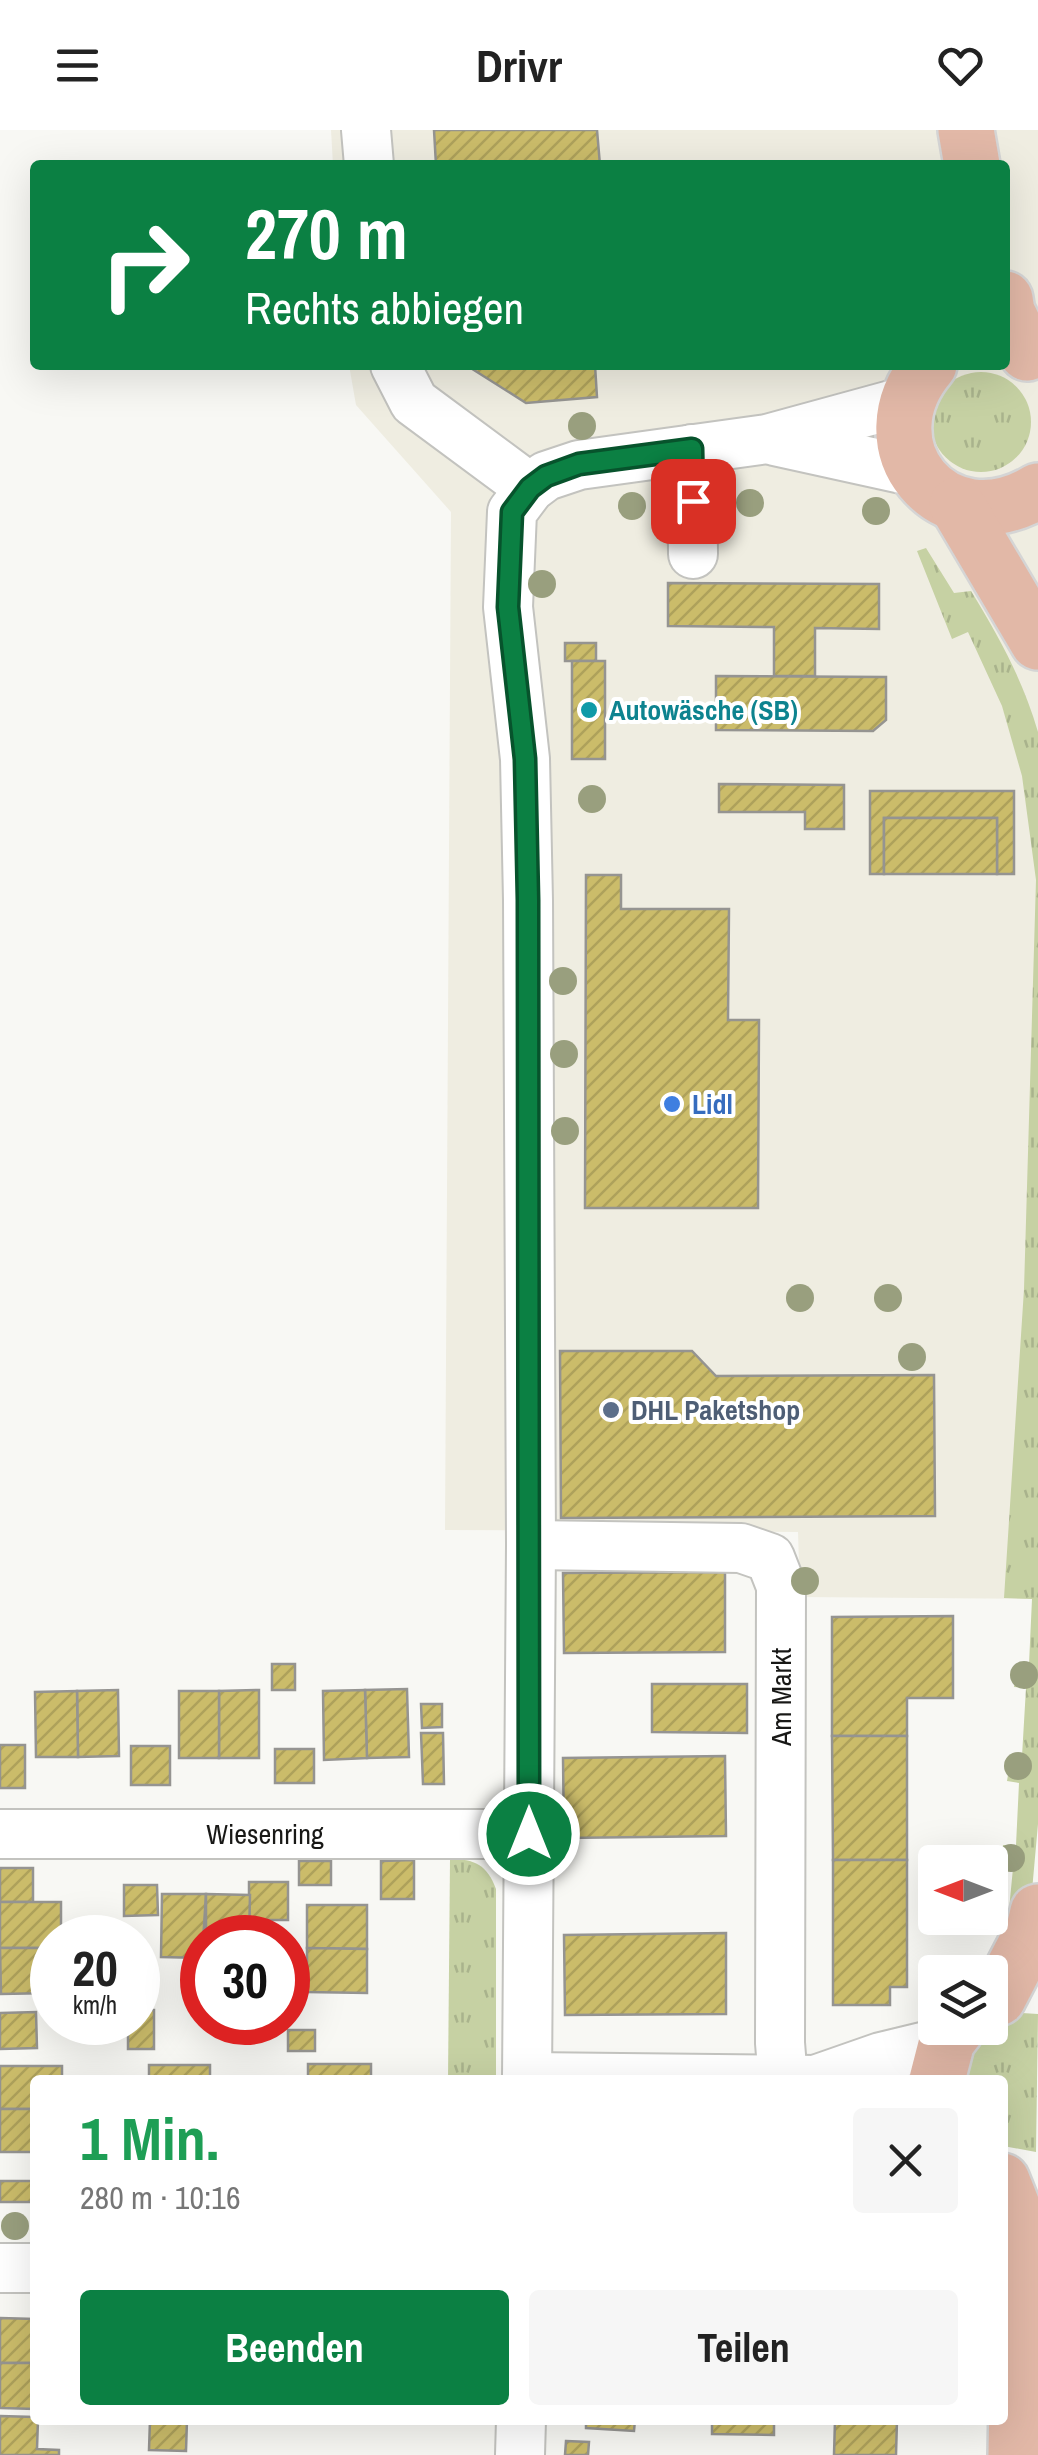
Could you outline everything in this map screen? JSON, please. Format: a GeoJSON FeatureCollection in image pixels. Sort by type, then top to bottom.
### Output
{"type":"FeatureCollection","features":[{"type":"Feature","properties":{"kind":"main road"},"geometry":{"type":"LineString","coordinates":[[966,130],[971,160]]}},
{"type":"Feature","properties":{"kind":"main road"},"geometry":{"type":"LineString","coordinates":[[1010,318],[1023,354]]}},
{"type":"Feature","properties":{"kind":"main road"},"geometry":{"type":"LineString","coordinates":[[922,374],[903,438],[1038,642]]}},
{"type":"Feature","properties":{"kind":"main road"},"geometry":{"type":"LineString","coordinates":[[937,488],[986,510],[1014,505],[1038,492]]}},
{"type":"Feature","properties":{"kind":"main road"},"geometry":{"type":"LineString","coordinates":[[1008,1973],[1034,1929],[1038,1912]]}},
{"type":"Feature","properties":{"kind":"main road"},"geometry":{"type":"LineString","coordinates":[[1008,2172],[1038,2174]]}},
{"type":"Feature","properties":{"kind":"main road"},"geometry":{"type":"LineString","coordinates":[[1008,2196],[1020,2246],[1016,2455]]}},
{"type":"Feature","properties":{"kind":"main road"},"geometry":{"type":"LineString","coordinates":[[1027,2455],[1038,2396]]}},
{"type":"Feature","properties":{"kind":"street"},"geometry":{"type":"LineString","coordinates":[[366,130],[369,160]]}},
{"type":"Feature","properties":{"kind":"street"},"geometry":{"type":"LineString","coordinates":[[398,370],[414,402],[530,488]]}},
{"type":"Feature","properties":{"kind":"street"},"geometry":{"type":"LineString","coordinates":[[527,2075],[531,1545],[528,847],[525,759],[508,607],[512,512],[530,488],[546,476],[579,464],[766,439],[922,374]]}},
{"type":"Feature","properties":{"kind":"street"},"geometry":{"type":"LineString","coordinates":[[766,439],[937,488]]}},
{"type":"Feature","properties":{"kind":"street"},"geometry":{"type":"LineString","coordinates":[[692,449],[693,554]]}},
{"type":"Feature","properties":{"kind":"street","name":"Am Markt"},"geometry":{"type":"LineString","coordinates":[[531,1545],[741,1548],[770,1558],[781,1586],[783,2075]]}},
{"type":"Feature","properties":{"kind":"street","name":"Wiesenring"},"geometry":{"type":"LineString","coordinates":[[0,1834],[529,1834]]}},
{"type":"Feature","properties":{"kind":"street"},"geometry":{"type":"LineString","coordinates":[[833,2075],[918,2044]]}},
{"type":"Feature","properties":{"kind":"street"},"geometry":{"type":"LineString","coordinates":[[0,2268],[30,2268]]}},
{"type":"Feature","properties":{"kind":"street"},"geometry":{"type":"LineString","coordinates":[[520,2455],[521,2425]]}},
{"type":"Feature","properties":{"kind":"shaded area"},"geometry":{"type":"Polygon","coordinates":[[[331,130],[1038,130],[1038,1599],[800,1597],[798,1532],[445,1530],[451,512],[356,405],[350,370],[1010,370],[1010,160],[333,160],[331,130]]]}},
{"type":"Feature","properties":{"kind":"green space"},"geometry":{"type":"Polygon","coordinates":[[[981,372],[1000,376],[1016,387],[1027,403],[1031,422],[1027,441],[1016,457],[1000,468],[981,472],[962,468],[946,457],[935,441],[931,422],[935,403],[946,387],[962,376],[981,372]]]}},
{"type":"Feature","properties":{"kind":"green space"},"geometry":{"type":"Polygon","coordinates":[[[926,548],[954,593],[971,591],[1009,659],[1038,732],[1038,1824],[1030,1913],[1008,1920],[1013,1868],[1008,1868],[1008,1845],[1016,1845],[1019,1783],[1007,1781],[1011,1756],[1022,1756],[1026,1688],[1014,1687],[1018,1664],[1029,1664],[1032,1599],[1004,1598],[1024,1289],[1036,880],[1022,776],[1002,706],[968,632],[952,639],[917,551],[926,548]]]}},
{"type":"Feature","properties":{"kind":"green space"},"geometry":{"type":"Polygon","coordinates":[[[450,1859],[479,1865],[496,1889],[496,2075],[448,2075],[450,1859]]]}},
{"type":"Feature","properties":{"kind":"green space"},"geometry":{"type":"Polygon","coordinates":[[[1022,2013],[1038,2014],[1036,2152],[1008,2147],[1008,2075],[963,2075],[974,2045],[1008,2045],[1008,2018],[1022,2013]]]}},
{"type":"Feature","properties":{"kind":"building"},"geometry":{"type":"Polygon","coordinates":[[[434,130],[597,130],[600,160],[436,160],[434,130]]]}},
{"type":"Feature","properties":{"kind":"building"},"geometry":{"type":"Polygon","coordinates":[[[474,370],[595,370],[597,397],[526,403],[474,370]]]}},
{"type":"Feature","properties":{"kind":"building"},"geometry":{"type":"Polygon","coordinates":[[[668,583],[879,584],[879,629],[815,628],[815,676],[774,676],[774,627],[668,626],[668,583]]]}},
{"type":"Feature","properties":{"kind":"building"},"geometry":{"type":"Polygon","coordinates":[[[565,643],[596,643],[596,661],[565,661],[565,643]]]}},
{"type":"Feature","properties":{"kind":"building","name":"Autowäsche (SB)"},"geometry":{"type":"Polygon","coordinates":[[[572,661],[605,661],[605,759],[572,759],[572,661]]]}},
{"type":"Feature","properties":{"kind":"building"},"geometry":{"type":"Polygon","coordinates":[[[716,676],[886,677],[886,720],[873,731],[716,730],[716,676]]]}},
{"type":"Feature","properties":{"kind":"building"},"geometry":{"type":"Polygon","coordinates":[[[719,784],[844,785],[844,829],[805,829],[805,812],[719,812],[719,784]]]}},
{"type":"Feature","properties":{"kind":"building"},"geometry":{"type":"Polygon","coordinates":[[[870,791],[1014,791],[1014,874],[997,874],[997,818],[884,818],[884,874],[870,874],[870,791]]]}},
{"type":"Feature","properties":{"kind":"building"},"geometry":{"type":"Polygon","coordinates":[[[884,818],[997,818],[997,874],[884,874],[884,818]]]}},
{"type":"Feature","properties":{"kind":"building","name":"Lidl"},"geometry":{"type":"Polygon","coordinates":[[[586,875],[621,875],[621,909],[729,909],[728,1020],[759,1020],[758,1208],[585,1208],[586,875]]]}},
{"type":"Feature","properties":{"kind":"building"},"geometry":{"type":"Polygon","coordinates":[[[560,1351],[692,1351],[716,1376],[934,1375],[935,1516],[561,1518],[560,1351]]]}},
{"type":"Feature","properties":{"kind":"building"},"geometry":{"type":"Polygon","coordinates":[[[725,1572],[725,1652],[564,1653],[563,1573],[725,1572]]]}},
{"type":"Feature","properties":{"kind":"building"},"geometry":{"type":"Polygon","coordinates":[[[953,1616],[953,1698],[907,1698],[907,1736],[832,1736],[832,1617],[953,1616]]]}},
{"type":"Feature","properties":{"kind":"building"},"geometry":{"type":"Polygon","coordinates":[[[272,1664],[295,1664],[295,1690],[272,1690],[272,1664]]]}},
{"type":"Feature","properties":{"kind":"building"},"geometry":{"type":"Polygon","coordinates":[[[652,1684],[747,1684],[747,1733],[652,1732],[652,1684]]]}},
{"type":"Feature","properties":{"kind":"building"},"geometry":{"type":"Polygon","coordinates":[[[407,1689],[409,1757],[367,1758],[365,1690],[407,1689]]]}},
{"type":"Feature","properties":{"kind":"building"},"geometry":{"type":"Polygon","coordinates":[[[118,1690],[119,1756],[78,1757],[77,1691],[118,1690]]]}},
{"type":"Feature","properties":{"kind":"building"},"geometry":{"type":"Polygon","coordinates":[[[259,1690],[259,1758],[219,1758],[219,1691],[259,1690]]]}},
{"type":"Feature","properties":{"kind":"building"},"geometry":{"type":"Polygon","coordinates":[[[365,1690],[367,1758],[324,1760],[323,1691],[365,1690]]]}},
{"type":"Feature","properties":{"kind":"building"},"geometry":{"type":"Polygon","coordinates":[[[77,1691],[78,1757],[36,1757],[35,1692],[77,1691]]]}},
{"type":"Feature","properties":{"kind":"building"},"geometry":{"type":"Polygon","coordinates":[[[179,1691],[219,1691],[219,1758],[179,1758],[179,1691]]]}},
{"type":"Feature","properties":{"kind":"building"},"geometry":{"type":"Polygon","coordinates":[[[421,1704],[442,1704],[442,1727],[422,1728],[421,1704]]]}},
{"type":"Feature","properties":{"kind":"building"},"geometry":{"type":"Polygon","coordinates":[[[421,1733],[443,1733],[444,1784],[423,1784],[421,1733]]]}},
{"type":"Feature","properties":{"kind":"building"},"geometry":{"type":"Polygon","coordinates":[[[832,1736],[907,1736],[907,1860],[833,1860],[832,1736]]]}},
{"type":"Feature","properties":{"kind":"building"},"geometry":{"type":"Polygon","coordinates":[[[0,1745],[25,1745],[25,1788],[0,1788],[0,1745]]]}},
{"type":"Feature","properties":{"kind":"building"},"geometry":{"type":"Polygon","coordinates":[[[131,1746],[170,1746],[170,1785],[131,1785],[131,1746]]]}},
{"type":"Feature","properties":{"kind":"building"},"geometry":{"type":"Polygon","coordinates":[[[275,1749],[314,1749],[314,1783],[275,1783],[275,1749]]]}},
{"type":"Feature","properties":{"kind":"building"},"geometry":{"type":"Polygon","coordinates":[[[725,1756],[726,1836],[564,1838],[563,1758],[725,1756]]]}},
{"type":"Feature","properties":{"kind":"building"},"geometry":{"type":"Polygon","coordinates":[[[414,1860],[414,1899],[381,1899],[381,1861],[414,1860]]]}},
{"type":"Feature","properties":{"kind":"building"},"geometry":{"type":"Polygon","coordinates":[[[833,1860],[907,1860],[907,1987],[890,1987],[890,2005],[833,2005],[833,1860]]]}},
{"type":"Feature","properties":{"kind":"building"},"geometry":{"type":"Polygon","coordinates":[[[299,1861],[331,1861],[331,1885],[299,1885],[299,1861]]]}},
{"type":"Feature","properties":{"kind":"building"},"geometry":{"type":"Polygon","coordinates":[[[0,1868],[33,1868],[33,1902],[0,1902],[0,1868]]]}},
{"type":"Feature","properties":{"kind":"building"},"geometry":{"type":"Polygon","coordinates":[[[249,1882],[288,1882],[288,1915],[249,1915],[249,1882]]]}},
{"type":"Feature","properties":{"kind":"building"},"geometry":{"type":"Polygon","coordinates":[[[124,1885],[157,1885],[158,1915],[124,1915],[124,1885]]]}},
{"type":"Feature","properties":{"kind":"building"},"geometry":{"type":"Polygon","coordinates":[[[162,1894],[206,1894],[205,1915],[180,1915],[180,1957],[161,1957],[162,1894]]]}},
{"type":"Feature","properties":{"kind":"building"},"geometry":{"type":"Polygon","coordinates":[[[206,1894],[250,1895],[250,1915],[206,1915],[206,1894]]]}},
{"type":"Feature","properties":{"kind":"building"},"geometry":{"type":"Polygon","coordinates":[[[0,1902],[61,1902],[61,1915],[30,1915],[30,1948],[0,1948],[0,1902]]]}},
{"type":"Feature","properties":{"kind":"building"},"geometry":{"type":"Polygon","coordinates":[[[307,1905],[367,1905],[367,1949],[310,1948],[307,1905]]]}},
{"type":"Feature","properties":{"kind":"building"},"geometry":{"type":"Polygon","coordinates":[[[726,1933],[726,2014],[565,2015],[564,1935],[726,1933]]]}},
{"type":"Feature","properties":{"kind":"building"},"geometry":{"type":"Polygon","coordinates":[[[0,1948],[30,1948],[30,1993],[1,1994],[0,1948]]]}},
{"type":"Feature","properties":{"kind":"building"},"geometry":{"type":"Polygon","coordinates":[[[310,1948],[367,1949],[367,1993],[310,1992],[310,1948]]]}},
{"type":"Feature","properties":{"kind":"building"},"geometry":{"type":"Polygon","coordinates":[[[30,2012],[30,2045],[37,2048],[0,2049],[0,2013],[30,2012]]]}},
{"type":"Feature","properties":{"kind":"building"},"geometry":{"type":"Polygon","coordinates":[[[310,2030],[315,2030],[315,2051],[288,2051],[288,2045],[310,2045],[310,2030]]]}},
{"type":"Feature","properties":{"kind":"building"},"geometry":{"type":"Polygon","coordinates":[[[128,2045],[154,2045],[154,2049],[128,2049],[128,2045]]]}},
{"type":"Feature","properties":{"kind":"building"},"geometry":{"type":"Polygon","coordinates":[[[308,2064],[371,2064],[371,2075],[308,2075],[308,2064]]]}},
{"type":"Feature","properties":{"kind":"building"},"geometry":{"type":"Polygon","coordinates":[[[149,2065],[210,2065],[210,2075],[149,2075],[149,2065]]]}},
{"type":"Feature","properties":{"kind":"building"},"geometry":{"type":"Polygon","coordinates":[[[0,2066],[62,2066],[62,2075],[30,2075],[30,2109],[0,2109],[0,2066]]]}},
{"type":"Feature","properties":{"kind":"building"},"geometry":{"type":"Polygon","coordinates":[[[0,2109],[30,2109],[30,2152],[0,2152],[0,2109]]]}},
{"type":"Feature","properties":{"kind":"building"},"geometry":{"type":"Polygon","coordinates":[[[0,2181],[30,2181],[30,2202],[0,2202],[0,2181]]]}},
{"type":"Feature","properties":{"kind":"building"},"geometry":{"type":"Polygon","coordinates":[[[0,2318],[30,2319],[30,2363],[0,2363],[0,2318]]]}},
{"type":"Feature","properties":{"kind":"building"},"geometry":{"type":"Polygon","coordinates":[[[0,2363],[30,2363],[30,2409],[0,2408],[0,2363]]]}},
{"type":"Feature","properties":{"kind":"building"},"geometry":{"type":"Polygon","coordinates":[[[0,2416],[30,2417],[30,2425],[38,2425],[37,2449],[59,2450],[59,2455],[0,2455],[0,2416]]]}},
{"type":"Feature","properties":{"kind":"building"},"geometry":{"type":"Polygon","coordinates":[[[150,2425],[187,2425],[186,2451],[149,2450],[150,2425]]]}},
{"type":"Feature","properties":{"kind":"building"},"geometry":{"type":"Polygon","coordinates":[[[586,2425],[635,2425],[634,2431],[586,2425]]]}},
{"type":"Feature","properties":{"kind":"building"},"geometry":{"type":"Polygon","coordinates":[[[712,2425],[774,2425],[774,2435],[712,2434],[712,2425]]]}},
{"type":"Feature","properties":{"kind":"building"},"geometry":{"type":"Polygon","coordinates":[[[835,2425],[897,2425],[896,2455],[834,2455],[835,2425]]]}},
{"type":"Feature","properties":{"kind":"building"},"geometry":{"type":"Polygon","coordinates":[[[566,2441],[589,2442],[588,2455],[565,2455],[566,2441]]]}},
{"type":"Feature","properties":{"kind":"place","name":"Autowäsche (SB)"},"geometry":{"type":"Point","coordinates":[589,710]}},
{"type":"Feature","properties":{"kind":"place","name":"Lidl"},"geometry":{"type":"Point","coordinates":[672,1104]}},
{"type":"Feature","properties":{"kind":"place","name":"DHL Paketshop"},"geometry":{"type":"Point","coordinates":[611,1410]}},
{"type":"Feature","properties":{"kind":"route"},"geometry":{"type":"LineString","coordinates":[[529,1834],[528,900],[525,759],[508,607],[512,512],[530,488],[546,476],[579,464],[692,449],[693,501]]}}]}
